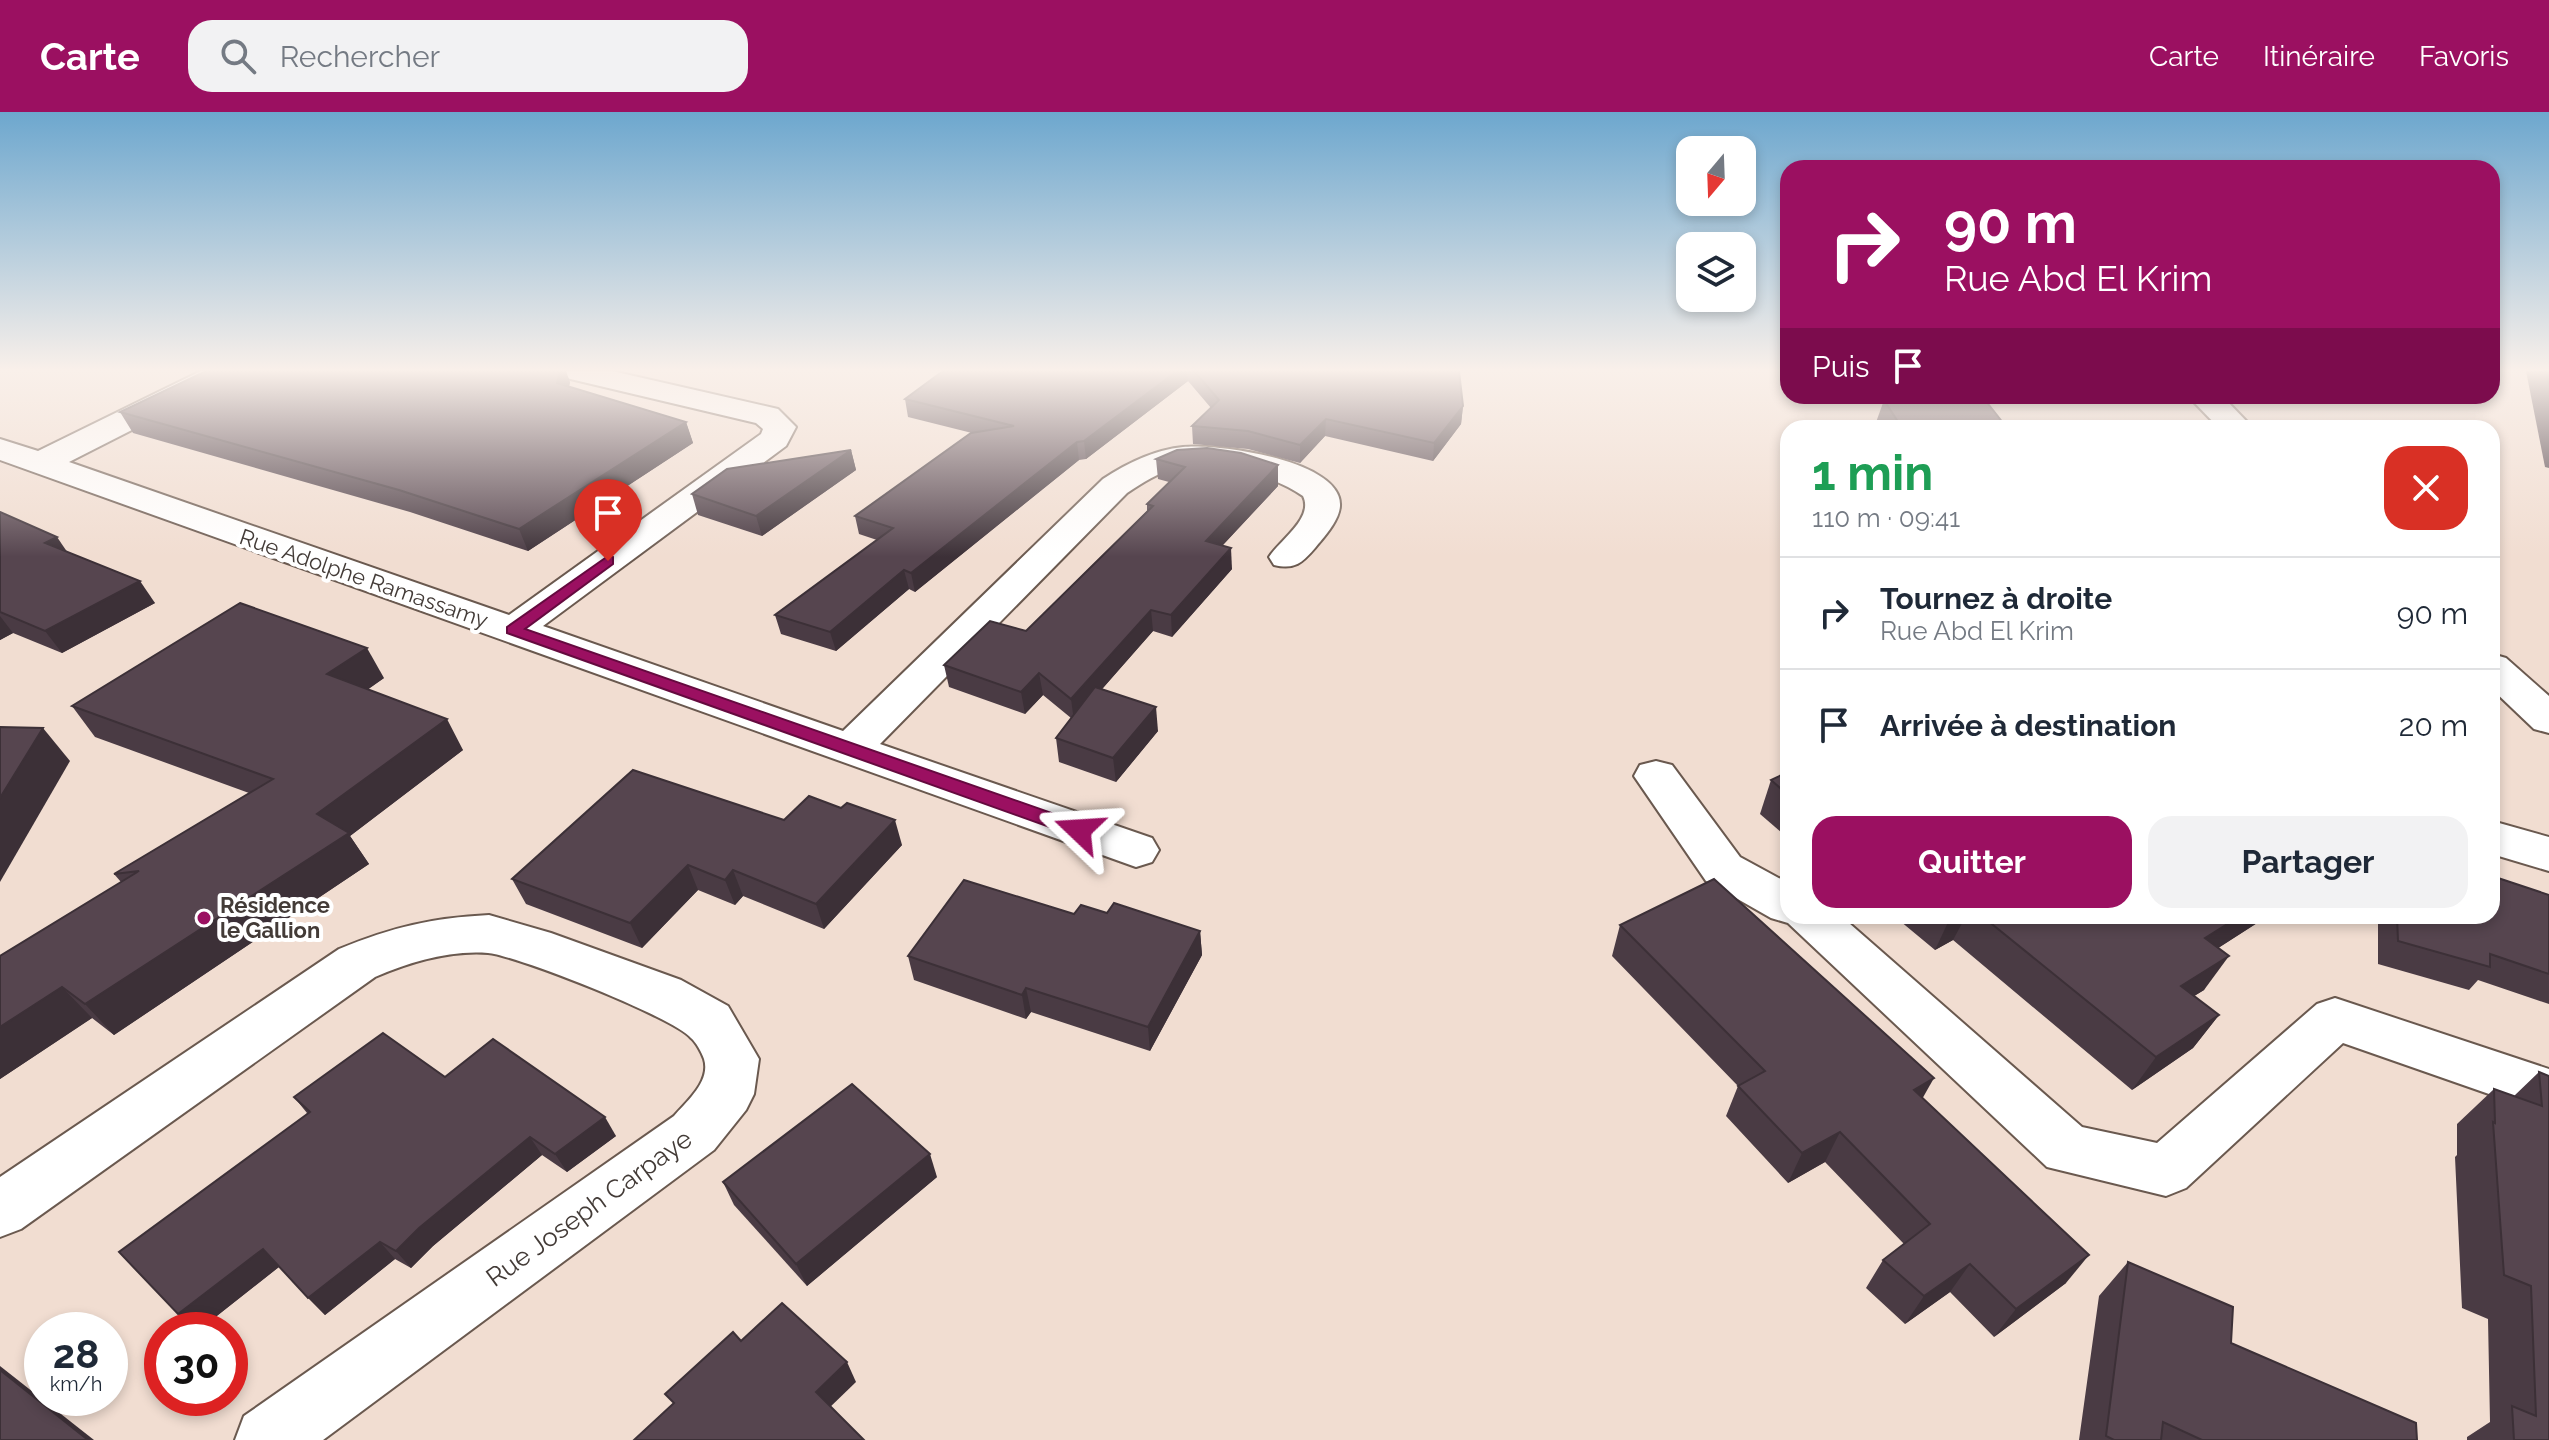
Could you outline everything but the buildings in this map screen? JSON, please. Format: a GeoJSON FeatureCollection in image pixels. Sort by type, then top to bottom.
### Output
{"type":"FeatureCollection","features":[{"type":"Feature","properties":{"kind":"street"},"geometry":{"type":"LineString","coordinates":[[41,463],[101,433]]}},
{"type":"Feature","properties":{"kind":"street"},"geometry":{"type":"LineString","coordinates":[[513,630],[775,439],[778,433]]}},
{"type":"Feature","properties":{"kind":"street","name":"Rue Adolphe Ramassamy"},"geometry":{"type":"LineString","coordinates":[[0,449],[1136,850]]}},
{"type":"Feature","properties":{"kind":"street"},"geometry":{"type":"LineString","coordinates":[[850,749],[1115,486],[1157,463],[1215,455],[1287,472],[1319,492],[1324,503],[1320,516],[1287,557]]}},
{"type":"Feature","properties":{"kind":"street"},"geometry":{"type":"LineString","coordinates":[[2500,674],[2549,719]]}},
{"type":"Feature","properties":{"kind":"street"},"geometry":{"type":"LineString","coordinates":[[1656,776],[1723,869],[1780,901]]}},
{"type":"Feature","properties":{"kind":"street"},"geometry":{"type":"LineString","coordinates":[[2500,839],[2549,854]]}},
{"type":"Feature","properties":{"kind":"street"},"geometry":{"type":"LineString","coordinates":[[1818,924],[2067,1149],[2166,1170],[2335,1019],[2549,1092]]}},
{"type":"Feature","properties":{"kind":"street","name":"Rue Joseph Carpaye"},"geometry":{"type":"LineString","coordinates":[[0,1210],[357,963],[396,947],[437,937],[489,934],[663,995],[709,1021],[732,1059],[731,1070],[727,1094],[694,1133],[268,1440]]}},
{"type":"Feature","properties":{"kind":"place","name":"Résidence le Gallion"},"geometry":{"type":"Point","coordinates":[204,918]}},
{"type":"Feature","properties":{"kind":"route"},"geometry":{"type":"LineString","coordinates":[[608,561],[513,630],[1079,830]]}}]}
